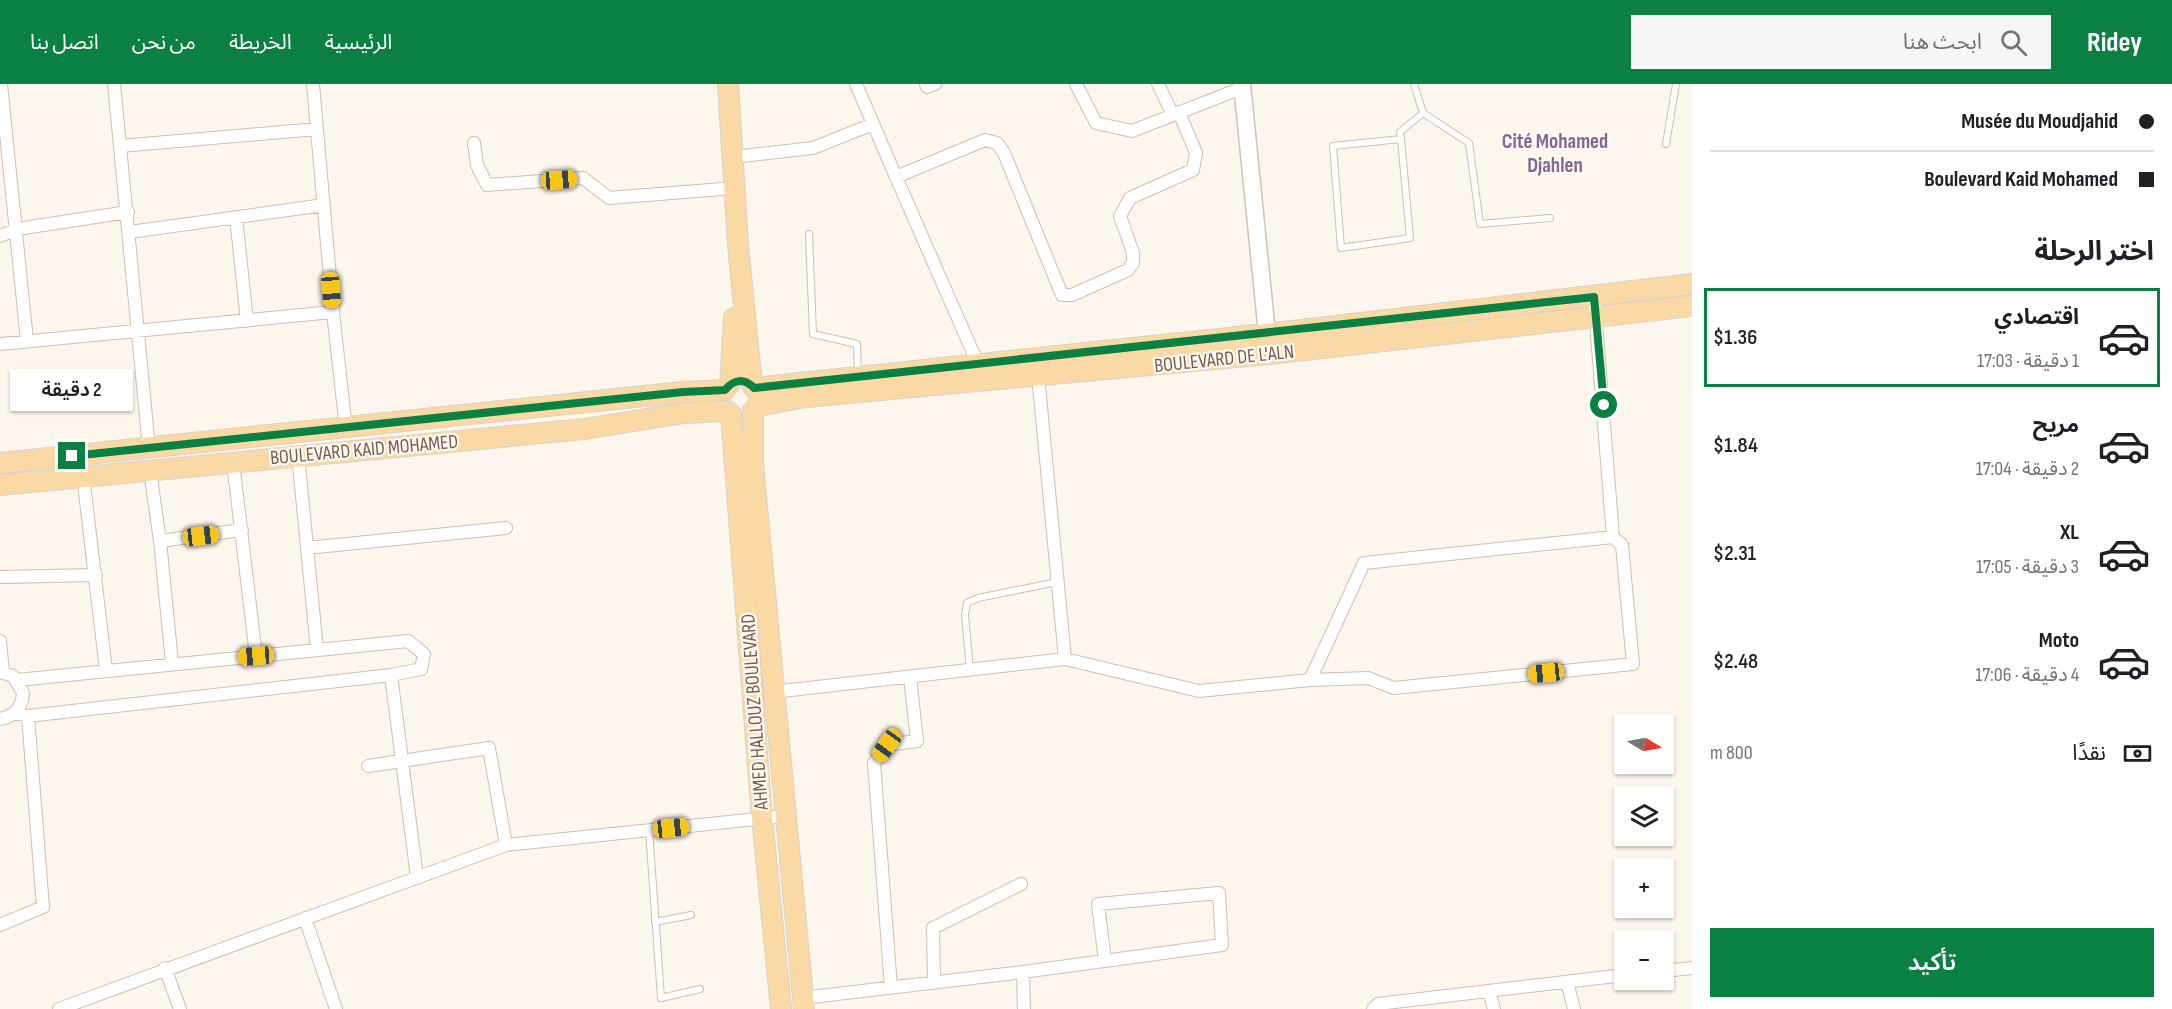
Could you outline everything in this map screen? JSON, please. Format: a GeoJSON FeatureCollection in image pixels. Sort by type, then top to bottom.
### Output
{"type":"FeatureCollection","features":[{"type":"Feature","properties":{"kind":"main road"},"geometry":{"type":"LineString","coordinates":[[728,84],[738,245],[728,387],[723,399],[729,413],[745,416],[754,398],[744,381],[728,387]]}},
{"type":"Feature","properties":{"kind":"main road","name":"AHMED HALLOUZ BOULEVARD"},"geometry":{"type":"LineString","coordinates":[[738,245],[748,362],[754,398],[753,464],[772,692],[804,1003]]}},
{"type":"Feature","properties":{"kind":"main road","name":"BOULEVARD DE L'ALN"},"geometry":{"type":"LineString","coordinates":[[754,398],[789,383],[1266,334],[1692,284]]}},
{"type":"Feature","properties":{"kind":"main road","name":"BOULEVARD DE L'ALN"},"geometry":{"type":"LineString","coordinates":[[754,398],[806,396],[1269,354],[1692,306]]}},
{"type":"Feature","properties":{"kind":"main road"},"geometry":{"type":"LineString","coordinates":[[748,362],[767,376],[789,383]]}},
{"type":"Feature","properties":{"kind":"main road","name":"BOULEVARD KAID MOHAMED"},"geometry":{"type":"LineString","coordinates":[[0,463],[346,429],[728,387]]}},
{"type":"Feature","properties":{"kind":"main road","name":"BOULEVARD KAID MOHAMED"},"geometry":{"type":"LineString","coordinates":[[0,485],[298,454],[584,429],[684,413],[729,413]]}},
{"type":"Feature","properties":{"kind":"main road","name":"AHMED HALLOUZ BOULEVARD"},"geometry":{"type":"LineString","coordinates":[[729,413],[762,818],[781,1009]]}},
{"type":"Feature","properties":{"kind":"street"},"geometry":{"type":"LineString","coordinates":[[1,84],[27,341]]}},
{"type":"Feature","properties":{"kind":"street"},"geometry":{"type":"LineString","coordinates":[[114,84],[149,448]]}},
{"type":"Feature","properties":{"kind":"street"},"geometry":{"type":"LineString","coordinates":[[313,84],[333,312],[346,429]]}},
{"type":"Feature","properties":{"kind":"street"},"geometry":{"type":"LineString","coordinates":[[856,84],[978,364]]}},
{"type":"Feature","properties":{"kind":"street"},"geometry":{"type":"LineString","coordinates":[[926,84],[927,87],[935,84]]}},
{"type":"Feature","properties":{"kind":"street"},"geometry":{"type":"LineString","coordinates":[[1076,84],[1096,123],[1132,131],[1242,86],[1269,354]]}},
{"type":"Feature","properties":{"kind":"street"},"geometry":{"type":"LineString","coordinates":[[896,177],[985,140],[997,143],[1004,153],[1062,295],[1072,295],[1128,270],[1133,263],[1133,253],[1120,216],[1130,198],[1193,170],[1196,153],[1158,84]]}},
{"type":"Feature","properties":{"kind":"street"},"geometry":{"type":"LineString","coordinates":[[733,157],[813,148],[873,124]]}},
{"type":"Feature","properties":{"kind":"street"},"geometry":{"type":"LineString","coordinates":[[120,146],[317,129]]}},
{"type":"Feature","properties":{"kind":"street"},"geometry":{"type":"LineString","coordinates":[[474,143],[477,165],[487,185],[583,178],[609,198],[735,188]]}},
{"type":"Feature","properties":{"kind":"street"},"geometry":{"type":"LineString","coordinates":[[130,232],[324,205]]}},
{"type":"Feature","properties":{"kind":"street"},"geometry":{"type":"LineString","coordinates":[[0,236],[17,229],[128,212]]}},
{"type":"Feature","properties":{"kind":"street"},"geometry":{"type":"LineString","coordinates":[[236,217],[247,321]]}},
{"type":"Feature","properties":{"kind":"street"},"geometry":{"type":"LineString","coordinates":[[772,692],[1065,659],[1198,691],[1310,680],[1368,678],[1394,687],[1633,664],[1622,545],[1613,537],[1598,317],[1594,297]]}},
{"type":"Feature","properties":{"kind":"street"},"geometry":{"type":"LineString","coordinates":[[0,344],[333,312]]}},
{"type":"Feature","properties":{"kind":"street"},"geometry":{"type":"LineString","coordinates":[[1038,375],[1065,659]]}},
{"type":"Feature","properties":{"kind":"street"},"geometry":{"type":"LineString","coordinates":[[298,454],[317,650]]}},
{"type":"Feature","properties":{"kind":"street"},"geometry":{"type":"LineString","coordinates":[[233,462],[256,656]]}},
{"type":"Feature","properties":{"kind":"street"},"geometry":{"type":"LineString","coordinates":[[150,471],[160,541],[172,663]]}},
{"type":"Feature","properties":{"kind":"street"},"geometry":{"type":"LineString","coordinates":[[83,476],[106,670]]}},
{"type":"Feature","properties":{"kind":"street"},"geometry":{"type":"LineString","coordinates":[[307,548],[506,528]]}},
{"type":"Feature","properties":{"kind":"street"},"geometry":{"type":"LineString","coordinates":[[160,541],[242,530]]}},
{"type":"Feature","properties":{"kind":"street"},"geometry":{"type":"LineString","coordinates":[[1310,680],[1364,563],[1613,537]]}},
{"type":"Feature","properties":{"kind":"street"},"geometry":{"type":"LineString","coordinates":[[0,577],[96,575]]}},
{"type":"Feature","properties":{"kind":"street"},"geometry":{"type":"LineString","coordinates":[[0,641],[1,672],[17,680],[21,686],[22,700],[15,713]]}},
{"type":"Feature","properties":{"kind":"street"},"geometry":{"type":"LineString","coordinates":[[0,719],[15,713],[28,716],[391,675],[421,669],[424,654],[408,641],[17,680]]}},
{"type":"Feature","properties":{"kind":"street"},"geometry":{"type":"LineString","coordinates":[[391,675],[417,877]]}},
{"type":"Feature","properties":{"kind":"street"},"geometry":{"type":"LineString","coordinates":[[891,987],[874,763],[887,745],[917,741],[910,677]]}},
{"type":"Feature","properties":{"kind":"street"},"geometry":{"type":"LineString","coordinates":[[0,925],[43,907],[28,716]]}},
{"type":"Feature","properties":{"kind":"street"},"geometry":{"type":"LineString","coordinates":[[368,766],[489,748],[506,845]]}},
{"type":"Feature","properties":{"kind":"street"},"geometry":{"type":"LineString","coordinates":[[59,1009],[165,968],[506,845],[785,816]]}},
{"type":"Feature","properties":{"kind":"street"},"geometry":{"type":"LineString","coordinates":[[934,982],[933,928],[1021,884]]}},
{"type":"Feature","properties":{"kind":"street"},"geometry":{"type":"LineString","coordinates":[[804,1003],[891,987],[1023,972],[1105,961],[1222,945],[1219,893],[1098,904],[1105,961]]}},
{"type":"Feature","properties":{"kind":"street"},"geometry":{"type":"LineString","coordinates":[[305,918],[336,1009]]}},
{"type":"Feature","properties":{"kind":"street"},"geometry":{"type":"LineString","coordinates":[[165,968],[180,1009]]}},
{"type":"Feature","properties":{"kind":"street"},"geometry":{"type":"LineString","coordinates":[[1674,970],[1692,968]]}},
{"type":"Feature","properties":{"kind":"street"},"geometry":{"type":"LineString","coordinates":[[1023,972],[1024,1009]]}},
{"type":"Feature","properties":{"kind":"street"},"geometry":{"type":"LineString","coordinates":[[1373,1009],[1378,1004],[1426,1004],[1489,991],[1614,976]]}},
{"type":"Feature","properties":{"kind":"street"},"geometry":{"type":"LineString","coordinates":[[1566,982],[1574,1009]]}},
{"type":"Feature","properties":{"kind":"street"},"geometry":{"type":"LineString","coordinates":[[1489,991],[1494,1009]]}},
{"type":"Feature","properties":{"kind":"lane"},"geometry":{"type":"LineString","coordinates":[[1414,84],[1423,113],[1469,143],[1480,224],[1550,218]]}},
{"type":"Feature","properties":{"kind":"lane"},"geometry":{"type":"LineString","coordinates":[[1666,144],[1676,84]]}},
{"type":"Feature","properties":{"kind":"lane"},"geometry":{"type":"LineString","coordinates":[[1401,139],[1333,146],[1341,248],[1410,238],[1401,139],[1400,132],[1423,113]]}},
{"type":"Feature","properties":{"kind":"lane"},"geometry":{"type":"LineString","coordinates":[[809,234],[813,334],[857,344],[858,377]]}},
{"type":"Feature","properties":{"kind":"lane"},"geometry":{"type":"LineString","coordinates":[[970,670],[965,615],[967,603],[978,598],[1058,582]]}},
{"type":"Feature","properties":{"kind":"lane"},"geometry":{"type":"LineString","coordinates":[[649,830],[661,998],[700,989]]}},
{"type":"Feature","properties":{"kind":"lane"},"geometry":{"type":"LineString","coordinates":[[655,922],[691,915]]}},
{"type":"Feature","properties":{"kind":"district","name":"Cité Mohamed Djahlen"},"geometry":{"type":"Point","coordinates":[1555,153]}},
{"type":"Feature","properties":{"kind":"route"},"geometry":{"type":"LineString","coordinates":[[72,456],[683,392],[725,390],[734,381],[739,380],[748,382],[754,388],[847,379],[1594,297],[1598,317],[1604,405]]}}]}
